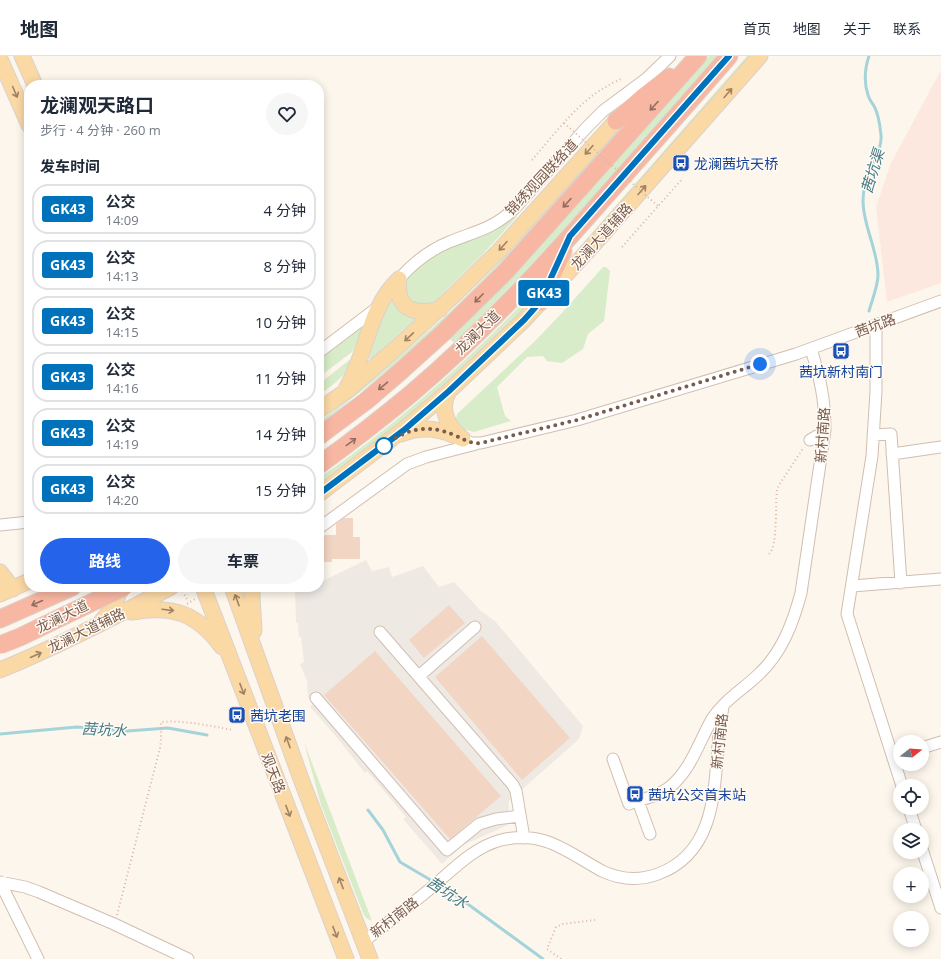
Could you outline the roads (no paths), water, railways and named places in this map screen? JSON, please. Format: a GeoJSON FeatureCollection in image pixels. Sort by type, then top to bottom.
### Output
{"type":"FeatureCollection","features":[{"type":"Feature","properties":{"kind":"highway"},"geometry":{"type":"LineString","coordinates":[[616,121],[642,98],[697,56]]}},
{"type":"Feature","properties":{"kind":"highway","name":"龙澜大道"},"geometry":{"type":"LineString","coordinates":[[324,432],[366,401],[444,332],[506,271],[697,56]]}},
{"type":"Feature","properties":{"kind":"highway","name":"龙澜大道"},"geometry":{"type":"LineString","coordinates":[[324,461],[363,433],[407,397],[460,350],[517,294],[729,56]]}},
{"type":"Feature","properties":{"kind":"highway"},"geometry":{"type":"LineString","coordinates":[[540,302],[570,236]]}},
{"type":"Feature","properties":{"kind":"highway","name":"龙澜大道"},"geometry":{"type":"LineString","coordinates":[[0,619],[61,592]]}},
{"type":"Feature","properties":{"kind":"highway","name":"龙澜大道"},"geometry":{"type":"LineString","coordinates":[[0,645],[113,592]]}},
{"type":"Feature","properties":{"kind":"main road"},"geometry":{"type":"LineString","coordinates":[[22,56],[33,80]]}},
{"type":"Feature","properties":{"kind":"main road","name":"龙澜大道辅路"},"geometry":{"type":"LineString","coordinates":[[324,490],[392,439],[449,391],[512,332],[595,243],[760,56]]}},
{"type":"Feature","properties":{"kind":"main road"},"geometry":{"type":"LineString","coordinates":[[0,59],[24,114]]}},
{"type":"Feature","properties":{"kind":"main road"},"geometry":{"type":"LineString","coordinates":[[324,406],[343,393],[403,342],[499,251],[616,121]]}},
{"type":"Feature","properties":{"kind":"main road"},"geometry":{"type":"LineString","coordinates":[[343,393],[358,362],[380,306],[391,286],[399,279]]}},
{"type":"Feature","properties":{"kind":"main road"},"geometry":{"type":"LineString","coordinates":[[399,279],[399,298],[407,307],[412,310],[422,312],[440,308]]}},
{"type":"Feature","properties":{"kind":"main road"},"geometry":{"type":"LineString","coordinates":[[449,391],[444,406],[446,416],[453,430],[463,439]]}},
{"type":"Feature","properties":{"kind":"main road"},"geometry":{"type":"LineString","coordinates":[[392,439],[408,431],[425,428],[441,430],[463,439]]}},
{"type":"Feature","properties":{"kind":"main road"},"geometry":{"type":"LineString","coordinates":[[0,572],[6,592],[24,583]]}},
{"type":"Feature","properties":{"kind":"main road"},"geometry":{"type":"LineString","coordinates":[[99,624],[113,606],[119,592]]}},
{"type":"Feature","properties":{"kind":"main road","name":"龙澜大道辅路"},"geometry":{"type":"LineString","coordinates":[[0,670],[61,643],[167,592]]}},
{"type":"Feature","properties":{"kind":"main road","name":"观天路"},"geometry":{"type":"LineString","coordinates":[[201,592],[233,665],[346,959]]}},
{"type":"Feature","properties":{"kind":"main road","name":"观天路"},"geometry":{"type":"LineString","coordinates":[[234,592],[370,959]]}},
{"type":"Feature","properties":{"kind":"main road"},"geometry":{"type":"LineString","coordinates":[[252,592],[252,616],[260,663]]}},
{"type":"Feature","properties":{"kind":"main road"},"geometry":{"type":"LineString","coordinates":[[116,616],[130,612],[155,609],[176,611],[186,615],[214,637],[233,665]]}},
{"type":"Feature","properties":{"kind":"street","name":"锦绣观园联络道"},"geometry":{"type":"LineString","coordinates":[[399,279],[417,261],[437,248],[483,230],[506,217],[603,111],[646,79],[670,56]]}},
{"type":"Feature","properties":{"kind":"street","name":"茜坑路"},"geometry":{"type":"LineString","coordinates":[[463,439],[471,443],[481,443],[577,420],[811,349],[941,301]]}},
{"type":"Feature","properties":{"kind":"street"},"geometry":{"type":"LineString","coordinates":[[324,348],[380,306]]}},
{"type":"Feature","properties":{"kind":"street"},"geometry":{"type":"LineString","coordinates":[[876,325],[876,392],[872,456],[847,614],[893,748]]}},
{"type":"Feature","properties":{"kind":"street","name":"新村南路"},"geometry":{"type":"LineString","coordinates":[[363,942],[475,852],[502,840],[536,838],[558,845],[603,871],[626,879],[648,877],[670,868],[680,862],[697,843],[710,815],[714,799],[719,732],[723,706],[770,662],[791,625],[800,593],[824,435],[825,410],[823,393],[811,349]]}},
{"type":"Feature","properties":{"kind":"street"},"geometry":{"type":"LineString","coordinates":[[873,435],[890,434],[901,583]]}},
{"type":"Feature","properties":{"kind":"street"},"geometry":{"type":"LineString","coordinates":[[810,440],[817,436],[824,435]]}},
{"type":"Feature","properties":{"kind":"street"},"geometry":{"type":"LineString","coordinates":[[324,524],[407,464],[426,457],[481,443]]}},
{"type":"Feature","properties":{"kind":"street"},"geometry":{"type":"LineString","coordinates":[[892,454],[941,447]]}},
{"type":"Feature","properties":{"kind":"street"},"geometry":{"type":"LineString","coordinates":[[0,525],[24,523]]}},
{"type":"Feature","properties":{"kind":"street"},"geometry":{"type":"LineString","coordinates":[[852,586],[941,580]]}},
{"type":"Feature","properties":{"kind":"street"},"geometry":{"type":"LineString","coordinates":[[419,676],[475,627]]}},
{"type":"Feature","properties":{"kind":"street"},"geometry":{"type":"LineString","coordinates":[[380,632],[512,784],[516,791],[524,838]]}},
{"type":"Feature","properties":{"kind":"street"},"geometry":{"type":"LineString","coordinates":[[316,698],[447,850],[479,824],[496,819],[520,816]]}},
{"type":"Feature","properties":{"kind":"street"},"geometry":{"type":"LineString","coordinates":[[613,759],[629,804],[664,791],[677,780],[691,760],[712,719],[723,706]]}},
{"type":"Feature","properties":{"kind":"street"},"geometry":{"type":"LineString","coordinates":[[929,746],[941,742]]}},
{"type":"Feature","properties":{"kind":"street"},"geometry":{"type":"LineString","coordinates":[[638,801],[650,834]]}},
{"type":"Feature","properties":{"kind":"street"},"geometry":{"type":"LineString","coordinates":[[925,859],[941,908]]}},
{"type":"Feature","properties":{"kind":"street"},"geometry":{"type":"LineString","coordinates":[[0,882],[25,887],[39,892],[114,924],[188,959]]}},
{"type":"Feature","properties":{"kind":"street"},"geometry":{"type":"LineString","coordinates":[[0,882],[38,959]]}},
{"type":"Feature","properties":{"kind":"waterway","name":"茜坑渠"},"geometry":{"type":"LineString","coordinates":[[869,56],[866,70],[866,86],[880,125],[881,143],[867,179],[863,197],[865,220],[876,256],[878,275],[876,288],[869,311]]}},
{"type":"Feature","properties":{"kind":"waterway","name":"茜坑水"},"geometry":{"type":"LineString","coordinates":[[0,734],[77,727],[127,731],[168,728],[207,735]]}},
{"type":"Feature","properties":{"kind":"waterway","name":"茜坑水"},"geometry":{"type":"LineString","coordinates":[[368,810],[383,830],[400,862],[434,882]]}},
{"type":"Feature","properties":{"kind":"waterway","name":"茜坑水"},"geometry":{"type":"LineString","coordinates":[[439,885],[454,894],[543,959]]}},
{"type":"Feature","properties":{"kind":"place","name":"龙澜茜坑天桥"},"geometry":{"type":"Point","coordinates":[681,163]}},
{"type":"Feature","properties":{"kind":"place","name":"茜坑新村南门"},"geometry":{"type":"Point","coordinates":[841,351]}},
{"type":"Feature","properties":{"kind":"place","name":"茜坑老围"},"geometry":{"type":"Point","coordinates":[237,715]}},
{"type":"Feature","properties":{"kind":"place","name":"茜坑公交首末站"},"geometry":{"type":"Point","coordinates":[635,794]}}]}
